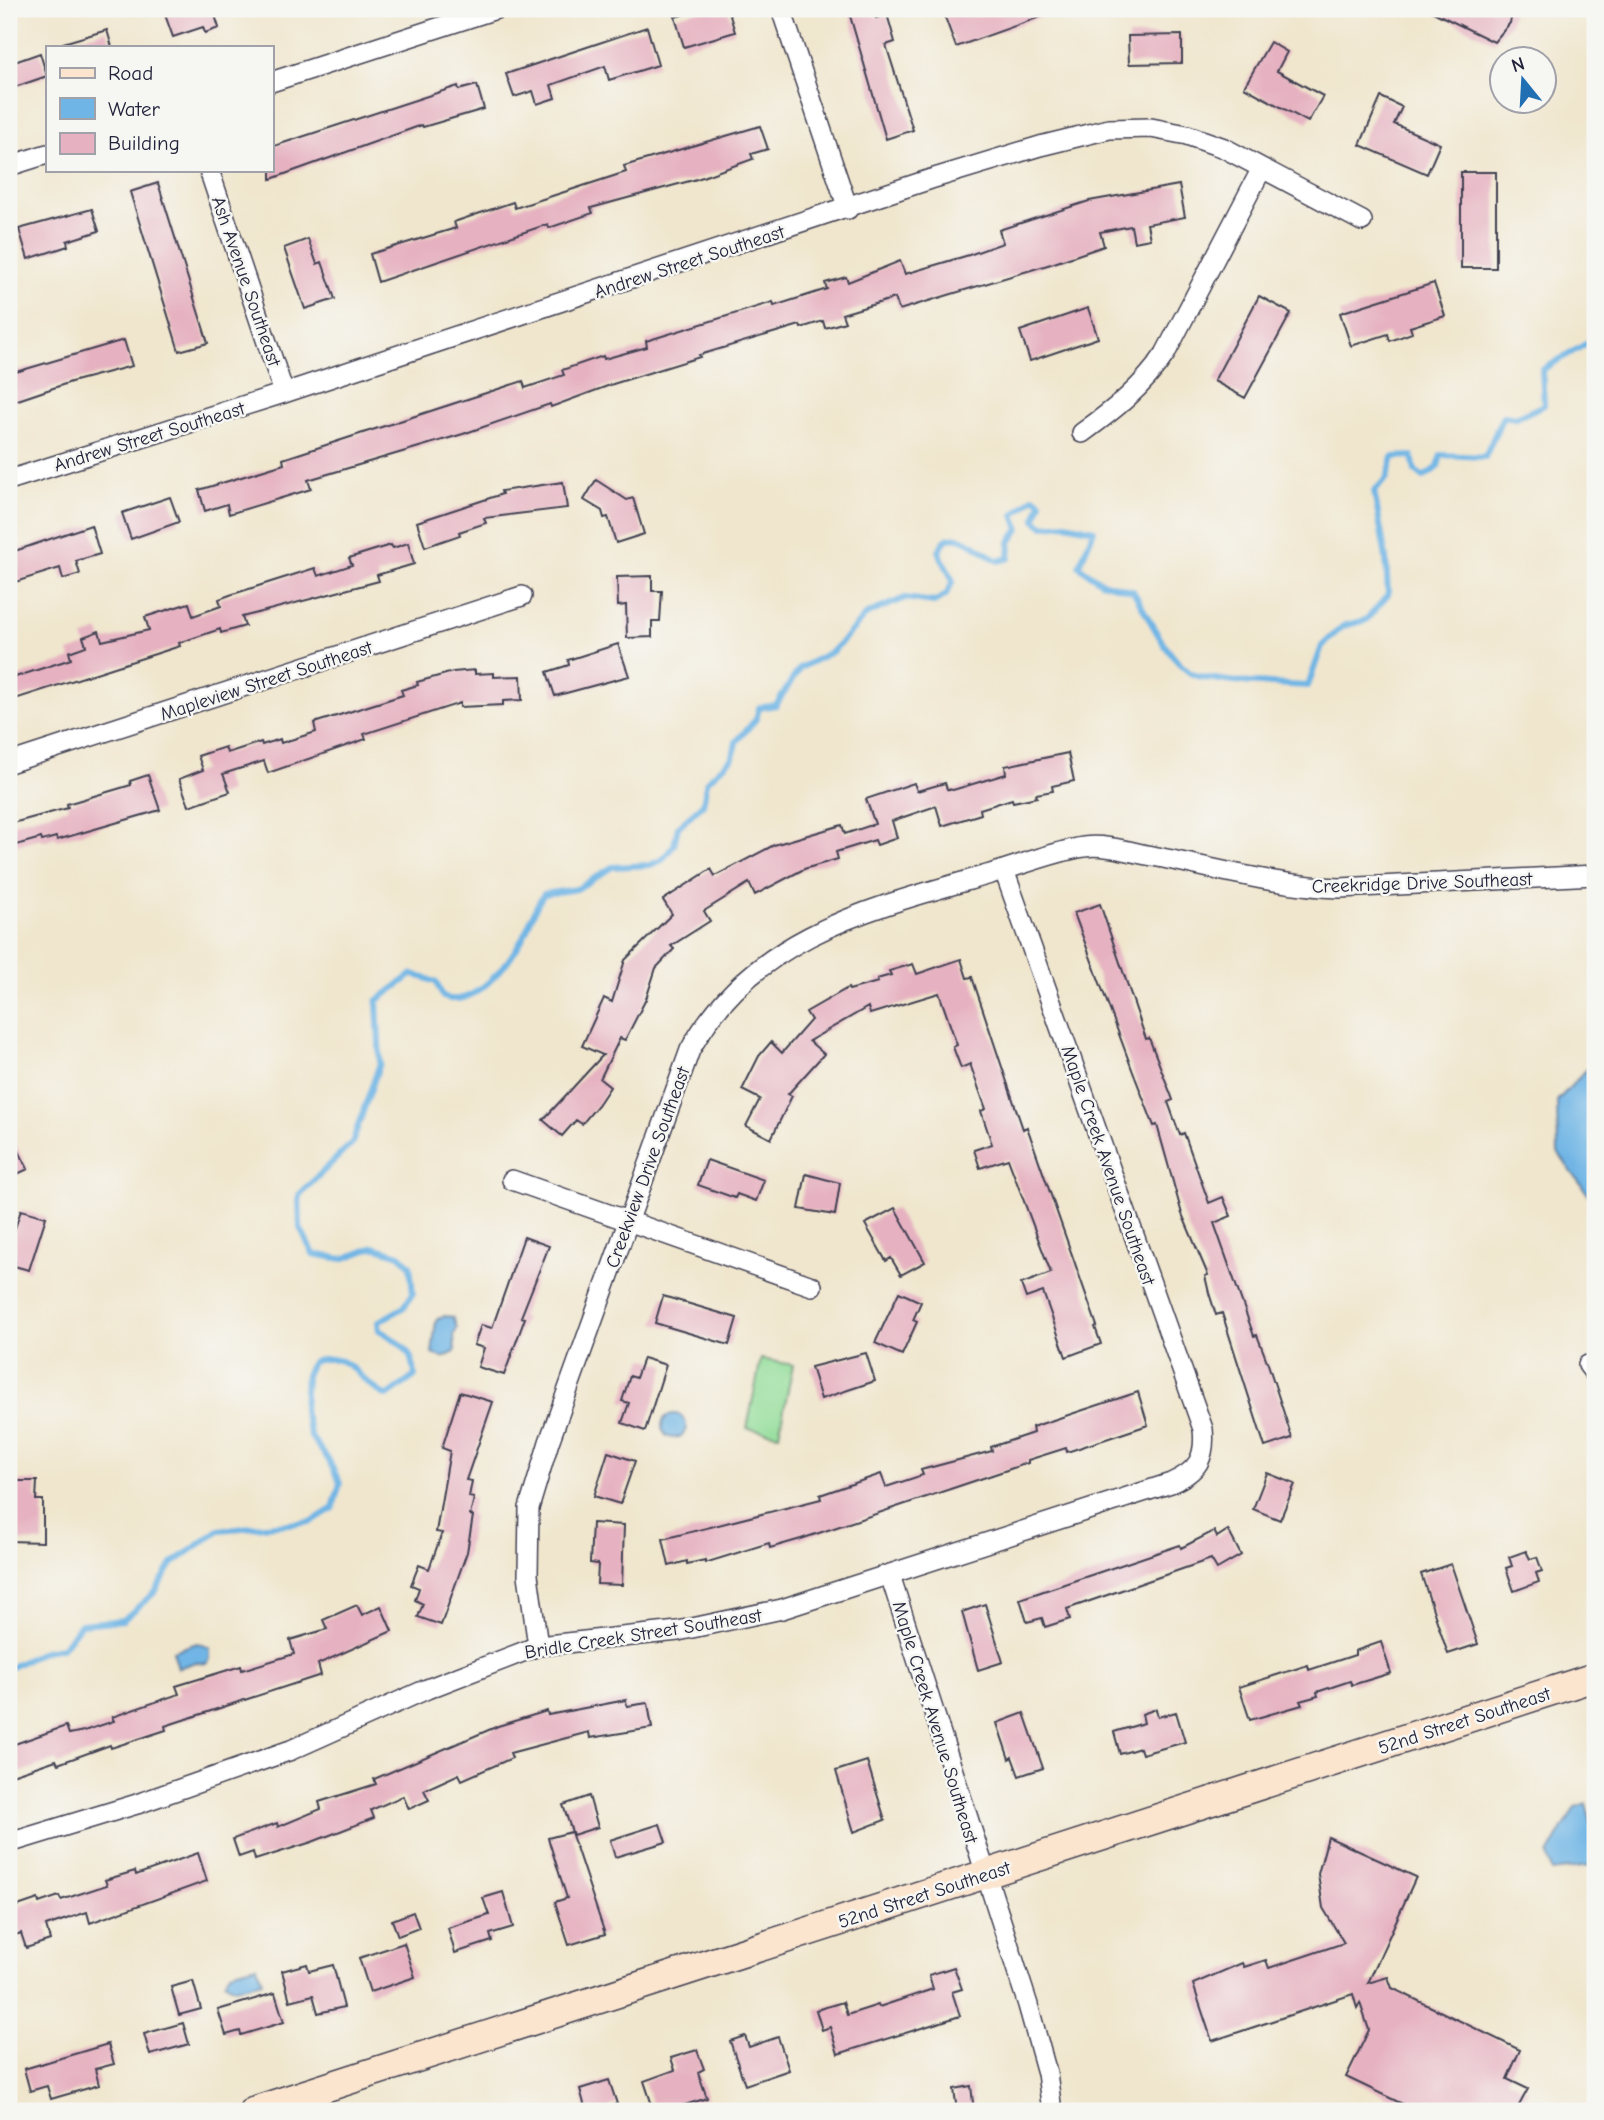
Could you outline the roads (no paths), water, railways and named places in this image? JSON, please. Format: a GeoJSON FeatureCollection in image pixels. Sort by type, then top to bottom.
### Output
{"type":"FeatureCollection","features":[{"type":"Feature","properties":{"kind":"main road","name":"52nd Street Southeast"},"geometry":{"type":"LineString","coordinates":[[253,2111],[1595,1677]]}},
{"type":"Feature","properties":{"kind":"street"},"geometry":{"type":"LineString","coordinates":[[273,81],[496,9]]}},
{"type":"Feature","properties":{"kind":"street"},"geometry":{"type":"LineString","coordinates":[[782,9],[848,209]]}},
{"type":"Feature","properties":{"kind":"street","name":"Andrew Street Southeast"},"geometry":{"type":"LineString","coordinates":[[9,480],[284,393],[1028,149],[1109,129],[1151,128],[1187,135],[1224,148],[1261,170],[1362,221]]}},
{"type":"Feature","properties":{"kind":"street"},"geometry":{"type":"LineString","coordinates":[[9,166],[46,154]]}},
{"type":"Feature","properties":{"kind":"street"},"geometry":{"type":"LineString","coordinates":[[1082,433],[1129,399],[1159,363],[1261,170]]}},
{"type":"Feature","properties":{"kind":"street","name":"Ash Avenue Southeast"},"geometry":{"type":"LineString","coordinates":[[210,172],[284,393]]}},
{"type":"Feature","properties":{"kind":"street","name":"Mapleview Street Southeast"},"geometry":{"type":"LineString","coordinates":[[9,763],[522,596]]}},
{"type":"Feature","properties":{"kind":"street","name":"Creekridge Drive Southeast"},"geometry":{"type":"LineString","coordinates":[[1004,870],[1085,846],[1170,859],[1272,883],[1306,887],[1340,888],[1595,875]]}},
{"type":"Feature","properties":{"kind":"street","name":"Creekview Drive Southeast"},"geometry":{"type":"LineString","coordinates":[[538,1646],[528,1575],[529,1508],[549,1442],[628,1220],[690,1049],[702,1026],[739,985],[761,966],[815,931],[1004,870]]}},
{"type":"Feature","properties":{"kind":"street","name":"Maple Creek Avenue Southeast"},"geometry":{"type":"LineString","coordinates":[[1004,870],[1203,1429],[1205,1447],[1201,1462]]}},
{"type":"Feature","properties":{"kind":"street"},"geometry":{"type":"LineString","coordinates":[[512,1180],[812,1286]]}},
{"type":"Feature","properties":{"kind":"street","name":"Bridle Creek Street Southeast"},"geometry":{"type":"LineString","coordinates":[[9,1843],[137,1804],[291,1750],[427,1689],[538,1646],[652,1634],[732,1621],[890,1575],[1171,1483],[1198,1467],[1201,1462]]}},
{"type":"Feature","properties":{"kind":"street","name":"Maple Creek Avenue Southeast"},"geometry":{"type":"LineString","coordinates":[[890,1575],[1034,2028],[1047,2073],[1052,2111]]}},
{"type":"Feature","properties":{"kind":"water"},"geometry":{"type":"Polygon","coordinates":[[[1595,1066],[1595,1204],[1558,1153],[1557,1101],[1588,1068],[1595,1066]]]}},
{"type":"Feature","properties":{"kind":"water"},"geometry":{"type":"Polygon","coordinates":[[[444,1316],[453,1317],[457,1328],[454,1335],[455,1352],[443,1358],[432,1354],[436,1320],[444,1316]]]}},
{"type":"Feature","properties":{"kind":"water"},"geometry":{"type":"Polygon","coordinates":[[[674,1414],[683,1417],[686,1426],[683,1435],[674,1438],[665,1435],[662,1426],[665,1417],[674,1414]]]}},
{"type":"Feature","properties":{"kind":"water"},"geometry":{"type":"Polygon","coordinates":[[[197,1643],[210,1648],[210,1659],[206,1664],[196,1662],[178,1668],[173,1651],[197,1643]]]}},
{"type":"Feature","properties":{"kind":"water"},"geometry":{"type":"Polygon","coordinates":[[[1586,1803],[1594,1841],[1590,1866],[1552,1871],[1548,1855],[1575,1807],[1586,1803]]]}},
{"type":"Feature","properties":{"kind":"water"},"geometry":{"type":"Polygon","coordinates":[[[257,1965],[262,1981],[235,1988],[224,1982],[230,1972],[257,1965]]]}},
{"type":"Feature","properties":{"kind":"waterway"},"geometry":{"type":"LineString","coordinates":[[9,1668],[44,1651],[62,1648],[81,1624],[123,1620],[155,1592],[172,1564],[219,1530],[311,1522],[333,1508],[340,1483],[328,1459],[311,1437],[304,1411],[306,1375],[312,1362],[336,1359],[345,1363],[387,1396],[415,1376],[412,1360],[405,1348],[379,1330],[378,1322],[404,1307],[413,1293],[410,1265],[400,1255],[374,1247],[343,1259],[313,1254],[300,1228],[299,1195],[352,1143],[380,1063],[377,1001],[413,974],[436,982],[443,997],[466,997],[489,982],[509,960],[544,894],[577,889],[612,867],[650,865],[662,860],[674,845],[678,827],[703,804],[707,781],[733,757],[736,742],[756,719],[759,708],[776,705],[800,668],[833,651],[867,614],[905,598],[934,602],[946,595],[953,581],[939,552],[943,543],[950,538],[965,540],[998,561],[1009,558],[1010,542],[1019,529],[1014,515],[1034,497],[1041,502],[1035,520],[1043,526],[1066,524],[1094,530],[1079,566],[1101,582],[1133,591],[1165,645],[1189,672],[1210,679],[1308,686],[1322,646],[1343,626],[1366,620],[1388,595],[1386,558],[1374,491],[1387,478],[1393,457],[1412,456],[1415,471],[1424,477],[1438,467],[1441,455],[1485,457],[1503,416],[1516,418],[1544,405],[1542,370],[1589,342],[1595,342]]}}]}
